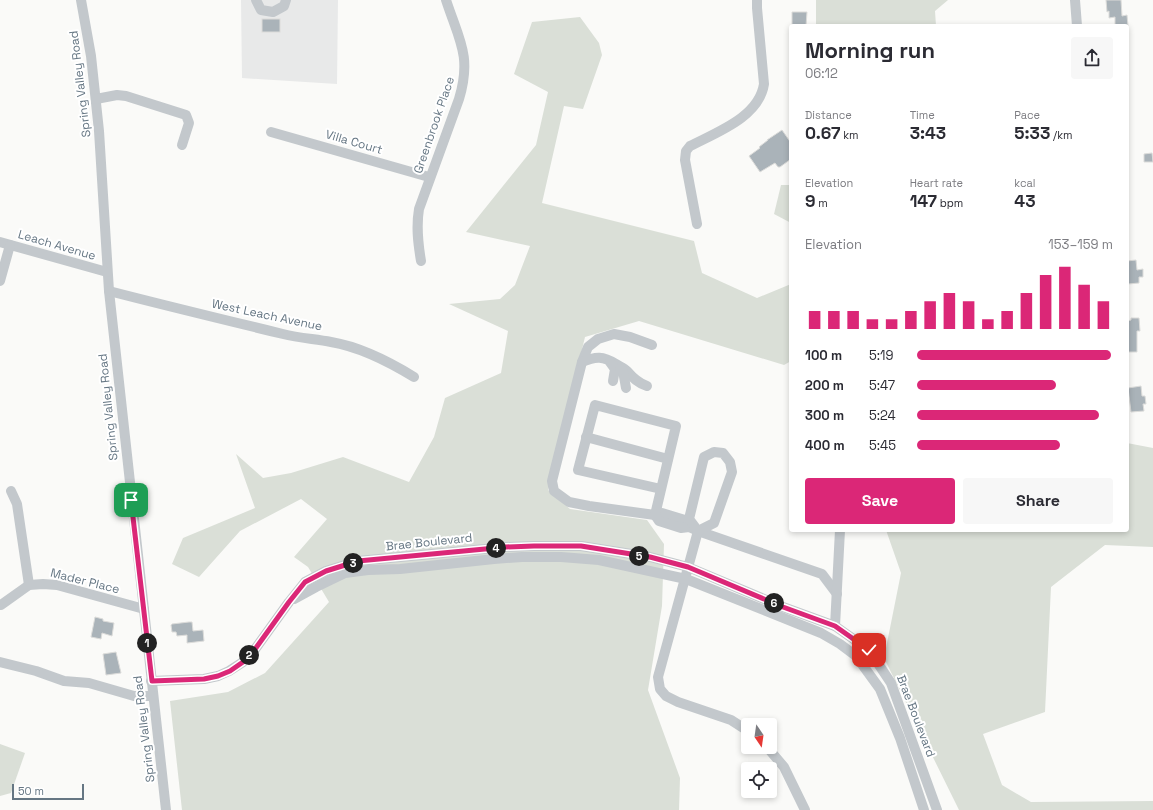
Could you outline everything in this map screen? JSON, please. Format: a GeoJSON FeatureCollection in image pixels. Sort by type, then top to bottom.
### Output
{"type":"FeatureCollection","features":[{"type":"Feature","properties":{"kind":"street","name":"Spring Valley Road"},"geometry":{"type":"LineString","coordinates":[[81,0],[91,56],[96,99],[107,272],[166,810]]}},
{"type":"Feature","properties":{"kind":"street"},"geometry":{"type":"LineString","coordinates":[[256,0],[262,10],[273,12],[284,6],[286,0]]}},
{"type":"Feature","properties":{"kind":"street","name":"Greenbrook Place"},"geometry":{"type":"LineString","coordinates":[[421,260],[417,237],[419,209],[429,177],[464,83],[464,52],[446,0]]}},
{"type":"Feature","properties":{"kind":"street"},"geometry":{"type":"LineString","coordinates":[[697,224],[685,160],[686,151],[690,146],[742,117],[753,108],[763,92],[764,84],[756,8],[757,0]]}},
{"type":"Feature","properties":{"kind":"street"},"geometry":{"type":"LineString","coordinates":[[1074,0],[1077,24]]}},
{"type":"Feature","properties":{"kind":"street"},"geometry":{"type":"LineString","coordinates":[[96,99],[117,95],[126,96],[186,114],[189,123],[182,145]]}},
{"type":"Feature","properties":{"kind":"street","name":"Villa Court"},"geometry":{"type":"LineString","coordinates":[[271,132],[429,177]]}},
{"type":"Feature","properties":{"kind":"street"},"geometry":{"type":"LineString","coordinates":[[0,281],[5,244]]}},
{"type":"Feature","properties":{"kind":"street","name":"Leach Avenue"},"geometry":{"type":"LineString","coordinates":[[5,244],[107,272]]}},
{"type":"Feature","properties":{"kind":"street","name":"West Leach Avenue"},"geometry":{"type":"LineString","coordinates":[[109,291],[290,336],[351,346],[371,353],[414,377]]}},
{"type":"Feature","properties":{"kind":"street"},"geometry":{"type":"LineString","coordinates":[[652,344],[614,334],[598,339],[588,347],[582,362],[552,481],[554,490],[569,502],[655,515]]}},
{"type":"Feature","properties":{"kind":"street"},"geometry":{"type":"LineString","coordinates":[[582,362],[592,358],[607,359],[626,370],[633,379],[640,384],[647,386]]}},
{"type":"Feature","properties":{"kind":"street"},"geometry":{"type":"LineString","coordinates":[[607,359],[615,369],[613,381]]}},
{"type":"Feature","properties":{"kind":"street"},"geometry":{"type":"LineString","coordinates":[[607,359],[623,371],[626,388]]}},
{"type":"Feature","properties":{"kind":"street"},"geometry":{"type":"LineString","coordinates":[[661,489],[578,470],[595,406],[676,426],[655,515],[659,521],[681,528],[694,529],[822,574],[830,572],[838,564]]}},
{"type":"Feature","properties":{"kind":"street"},"geometry":{"type":"LineString","coordinates":[[586,437],[668,459]]}},
{"type":"Feature","properties":{"kind":"street"},"geometry":{"type":"LineString","coordinates":[[694,529],[714,523],[732,472],[730,462],[723,453],[714,452],[704,457],[689,519],[694,529],[686,579],[658,677],[660,689],[666,696],[678,702],[732,720],[741,726]]}},
{"type":"Feature","properties":{"kind":"street"},"geometry":{"type":"LineString","coordinates":[[1,605],[29,585],[17,504],[11,491]]}},
{"type":"Feature","properties":{"kind":"street"},"geometry":{"type":"LineString","coordinates":[[835,626],[840,532]]}},
{"type":"Feature","properties":{"kind":"street","name":"Brae Boulevard"},"geometry":{"type":"LineString","coordinates":[[152,681],[204,679],[218,676],[230,671],[243,662],[253,652],[305,582],[326,571],[358,561],[506,547],[534,546],[581,546],[650,557],[688,567],[783,607],[835,626],[869,650],[891,683],[937,810]]}},
{"type":"Feature","properties":{"kind":"street","name":"Brae Boulevard"},"geometry":{"type":"LineString","coordinates":[[289,602],[316,587],[345,574],[368,570],[400,569],[522,557],[561,557],[599,560],[686,579],[821,633],[840,644],[856,656],[880,689],[900,738],[924,810]]}},
{"type":"Feature","properties":{"kind":"street"},"geometry":{"type":"LineString","coordinates":[[822,574],[837,594]]}},
{"type":"Feature","properties":{"kind":"street","name":"Mader Place"},"geometry":{"type":"LineString","coordinates":[[29,585],[57,585],[144,609]]}},
{"type":"Feature","properties":{"kind":"street"},"geometry":{"type":"LineString","coordinates":[[0,662],[36,671],[64,681],[89,683],[134,696],[153,696]]}},
{"type":"Feature","properties":{"kind":"street"},"geometry":{"type":"LineString","coordinates":[[773,754],[784,766],[805,810]]}},
{"type":"Feature","properties":{"kind":"shaded area"},"geometry":{"type":"Polygon","coordinates":[[[241,0],[338,0],[337,84],[242,78],[241,0]]]}},
{"type":"Feature","properties":{"kind":"shaded area"},"geometry":{"type":"Polygon","coordinates":[[[816,0],[948,0],[935,11],[936,24],[816,24],[816,0]]]}},
{"type":"Feature","properties":{"kind":"shaded area"},"geometry":{"type":"Polygon","coordinates":[[[580,17],[599,43],[602,55],[583,109],[564,106],[542,203],[694,241],[702,273],[757,298],[789,285],[789,362],[784,365],[639,321],[585,337],[548,490],[570,509],[647,520],[664,544],[662,606],[648,690],[680,778],[679,810],[182,810],[170,701],[228,692],[265,673],[329,602],[308,567],[294,557],[327,519],[301,499],[240,531],[199,577],[172,564],[183,538],[255,508],[236,454],[263,478],[291,473],[343,457],[409,482],[434,437],[445,398],[501,373],[508,331],[449,304],[500,299],[515,285],[530,246],[466,232],[536,145],[548,92],[514,74],[532,22],[580,17]]]}},
{"type":"Feature","properties":{"kind":"shaded area"},"geometry":{"type":"Polygon","coordinates":[[[781,185],[789,185],[789,222],[774,214],[781,185]]]}},
{"type":"Feature","properties":{"kind":"shaded area"},"geometry":{"type":"Polygon","coordinates":[[[1129,443],[1153,448],[1153,547],[1105,545],[1051,587],[1045,712],[983,734],[1002,785],[1031,802],[1153,801],[1153,810],[959,810],[884,658],[901,573],[887,532],[1129,532],[1129,443]]]}},
{"type":"Feature","properties":{"kind":"shaded area"},"geometry":{"type":"Polygon","coordinates":[[[0,744],[25,753],[11,793],[0,796],[0,744]]]}},
{"type":"Feature","properties":{"kind":"building"},"geometry":{"type":"Polygon","coordinates":[[[1106,0],[1121,0],[1122,16],[1127,15],[1128,24],[1115,24],[1115,17],[1109,18],[1109,11],[1107,12],[1106,0]]]}},
{"type":"Feature","properties":{"kind":"building"},"geometry":{"type":"Polygon","coordinates":[[[792,12],[807,12],[806,24],[792,24],[792,12]]]}},
{"type":"Feature","properties":{"kind":"building"},"geometry":{"type":"Polygon","coordinates":[[[262,19],[280,19],[280,32],[262,32],[262,19]]]}},
{"type":"Feature","properties":{"kind":"building"},"geometry":{"type":"Polygon","coordinates":[[[782,130],[789,140],[789,160],[780,167],[778,167],[775,163],[760,172],[749,156],[760,148],[759,147],[782,130]]]}},
{"type":"Feature","properties":{"kind":"building"},"geometry":{"type":"Polygon","coordinates":[[[1152,153],[1153,162],[1144,162],[1144,154],[1152,153]]]}},
{"type":"Feature","properties":{"kind":"building"},"geometry":{"type":"Polygon","coordinates":[[[1136,260],[1137,270],[1143,269],[1143,277],[1139,277],[1139,283],[1129,284],[1129,261],[1136,260]]]}},
{"type":"Feature","properties":{"kind":"building"},"geometry":{"type":"Polygon","coordinates":[[[1131,318],[1139,318],[1140,331],[1137,331],[1137,352],[1129,352],[1129,320],[1131,320],[1131,318]]]}},
{"type":"Feature","properties":{"kind":"building"},"geometry":{"type":"Polygon","coordinates":[[[1141,386],[1142,396],[1145,396],[1146,404],[1143,404],[1144,411],[1131,412],[1129,388],[1141,386]]]}},
{"type":"Feature","properties":{"kind":"building"},"geometry":{"type":"Polygon","coordinates":[[[95,617],[103,619],[103,621],[114,623],[112,636],[102,633],[101,639],[91,637],[95,617]]]}},
{"type":"Feature","properties":{"kind":"building"},"geometry":{"type":"Polygon","coordinates":[[[192,622],[193,631],[203,630],[204,641],[187,643],[187,635],[177,636],[176,632],[172,632],[172,624],[192,622]]]}},
{"type":"Feature","properties":{"kind":"building"},"geometry":{"type":"Polygon","coordinates":[[[116,652],[121,673],[106,675],[103,654],[116,652]]]}},
{"type":"Feature","properties":{"kind":"route"},"geometry":{"type":"LineString","coordinates":[[131,500],[152,681],[204,679],[218,676],[230,671],[243,662],[253,652],[305,582],[326,571],[358,561],[506,547],[581,546],[650,557],[688,567],[783,607],[835,626],[869,650]]}}]}
